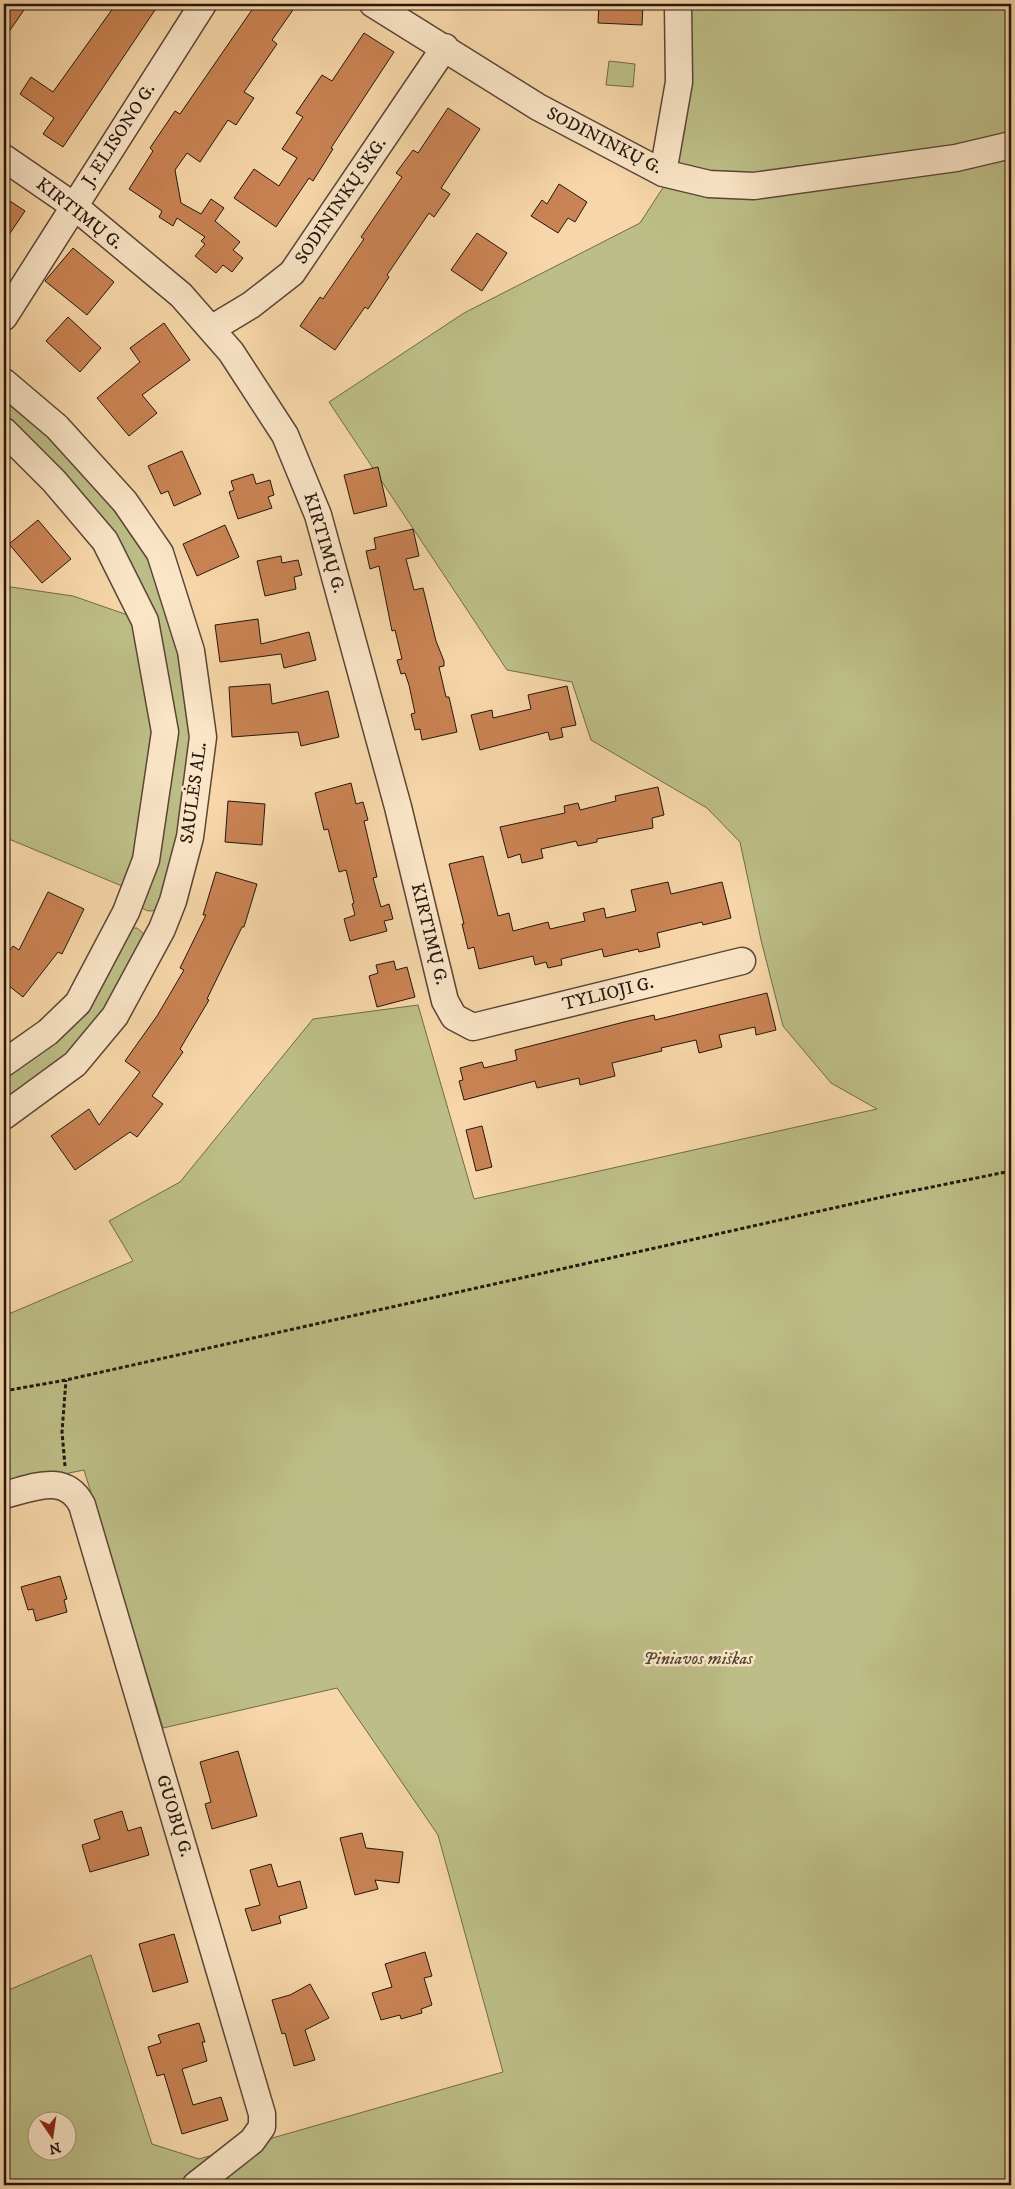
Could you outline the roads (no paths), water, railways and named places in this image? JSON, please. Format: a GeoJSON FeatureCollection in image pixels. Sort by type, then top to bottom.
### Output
{"type":"FeatureCollection","features":[{"type":"Feature","properties":{"kind":"street","name":"J. ELISONO G."},"geometry":{"type":"LineString","coordinates":[[4,317],[203,4]]}},
{"type":"Feature","properties":{"kind":"street","name":"SODININKŲ G."},"geometry":{"type":"LineString","coordinates":[[373,4],[445,47],[538,107],[663,173],[710,184],[754,186],[956,158],[1010,146]]}},
{"type":"Feature","properties":{"kind":"street"},"geometry":{"type":"LineString","coordinates":[[663,173],[679,82],[678,4]]}},
{"type":"Feature","properties":{"kind":"street","name":"SODININKŲ SKG."},"geometry":{"type":"LineString","coordinates":[[211,329],[251,305],[292,272],[445,47]]}},
{"type":"Feature","properties":{"kind":"street","name":"KIRTIMŲ G."},"geometry":{"type":"LineString","coordinates":[[4,158],[74,206],[181,295],[231,352],[285,434],[318,515],[398,807],[445,1001],[454,1016],[473,1026]]}},
{"type":"Feature","properties":{"kind":"street","name":"SAULĖS AL."},"geometry":{"type":"LineString","coordinates":[[4,382],[57,427],[125,502],[160,553],[191,651],[203,737],[190,837],[173,901],[162,930],[115,1016],[75,1064],[4,1116]]}},
{"type":"Feature","properties":{"kind":"street","name":"SAULĖS AL."},"geometry":{"type":"LineString","coordinates":[[4,430],[54,481],[105,541],[145,621],[165,732],[146,860],[126,912],[78,1003],[48,1032],[4,1063]]}},
{"type":"Feature","properties":{"kind":"street"},"geometry":{"type":"LineString","coordinates":[[126,912],[162,930]]}},
{"type":"Feature","properties":{"kind":"street","name":"TYLIOJI G."},"geometry":{"type":"LineString","coordinates":[[473,1026],[742,960]]}},
{"type":"Feature","properties":{"kind":"street","name":"GUOBŲ G."},"geometry":{"type":"LineString","coordinates":[[4,1496],[55,1484],[66,1487],[76,1494],[82,1505],[262,2114],[262,2127],[252,2141],[196,2185]]}},
{"type":"Feature","properties":{"kind":"park label","name":"Piniavos miškas"},"geometry":{"type":"Point","coordinates":[698,1659]}}]}
